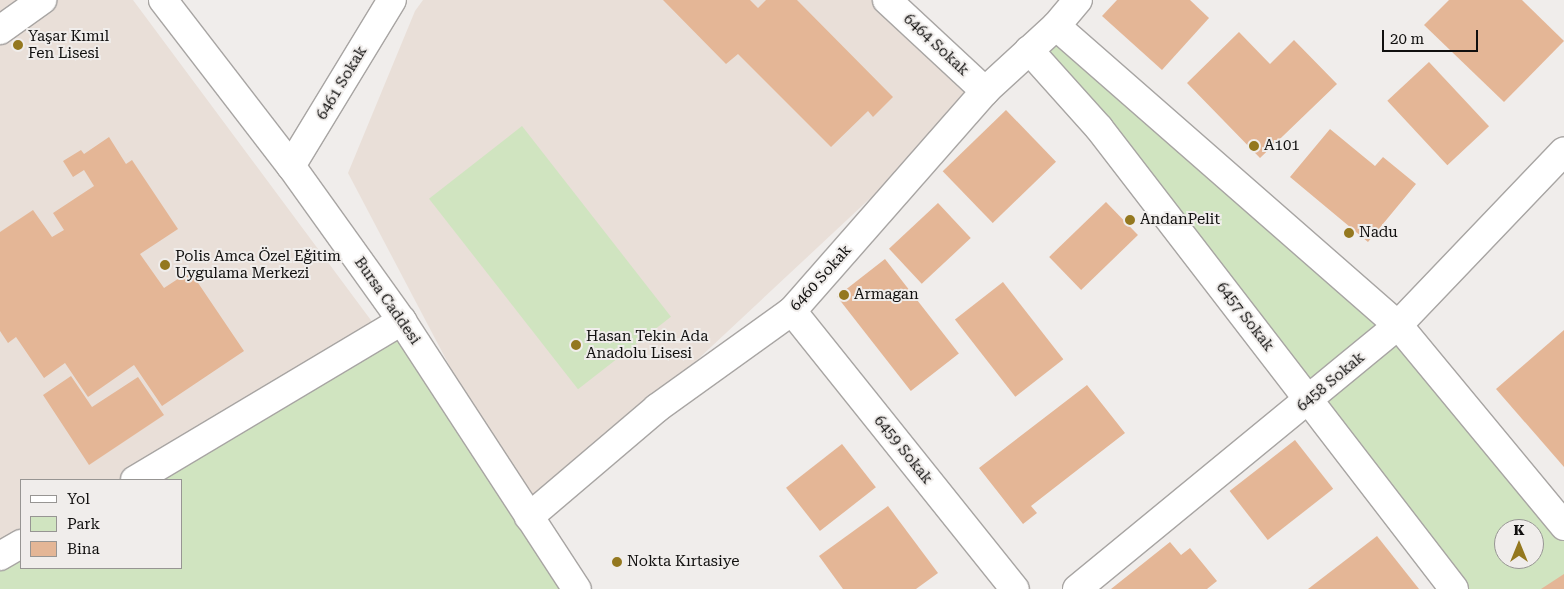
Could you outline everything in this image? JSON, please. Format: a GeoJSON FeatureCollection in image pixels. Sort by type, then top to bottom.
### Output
{"type":"FeatureCollection","features":[{"type":"Feature","properties":{"kind":"street"},"geometry":{"type":"LineString","coordinates":[[0,30],[42,0]]}},
{"type":"Feature","properties":{"kind":"street","name":"Bursa Caddesi"},"geometry":{"type":"LineString","coordinates":[[163,0],[291,166],[402,321],[578,589]]}},
{"type":"Feature","properties":{"kind":"street","name":"6461 Sokak"},"geometry":{"type":"LineString","coordinates":[[291,166],[392,0]]}},
{"type":"Feature","properties":{"kind":"street","name":"6464 Sokak"},"geometry":{"type":"LineString","coordinates":[[888,0],[985,91]]}},
{"type":"Feature","properties":{"kind":"street","name":"6460 Sokak"},"geometry":{"type":"LineString","coordinates":[[529,517],[657,408],[792,311],[985,91],[1056,26],[1078,0]]}},
{"type":"Feature","properties":{"kind":"street"},"geometry":{"type":"LineString","coordinates":[[1056,26],[1398,325],[1564,526]]}},
{"type":"Feature","properties":{"kind":"street","name":"6457 Sokak"},"geometry":{"type":"LineString","coordinates":[[1029,50],[1099,128],[1454,589]]}},
{"type":"Feature","properties":{"kind":"street","name":"6458 Sokak"},"geometry":{"type":"LineString","coordinates":[[1077,589],[1310,400],[1398,325],[1564,151]]}},
{"type":"Feature","properties":{"kind":"street","name":"6459 Sokak"},"geometry":{"type":"LineString","coordinates":[[792,311],[1014,589]]}},
{"type":"Feature","properties":{"kind":"street"},"geometry":{"type":"LineString","coordinates":[[137,479],[402,321]]}},
{"type":"Feature","properties":{"kind":"street"},"geometry":{"type":"LineString","coordinates":[[0,556],[20,545]]}},
{"type":"Feature","properties":{"kind":"shaded area","name":"Polis Amca Özel Eğitim Uygulama Merkezi"},"geometry":{"type":"Polygon","coordinates":[[[0,0],[133,0],[376,327],[137,479],[20,479],[20,545],[0,556],[0,0]]]}},
{"type":"Feature","properties":{"kind":"shaded area","name":"Hasan Tekin Ada Anadolu Lisesi"},"geometry":{"type":"Polygon","coordinates":[[[423,0],[881,0],[985,91],[529,517],[348,173],[415,11],[423,0]]]}},
{"type":"Feature","properties":{"kind":"green space"},"geometry":{"type":"Polygon","coordinates":[[[1056,26],[1398,325],[1564,526],[1564,589],[1454,589],[1029,50],[1056,26]]]}},
{"type":"Feature","properties":{"kind":"green space"},"geometry":{"type":"Polygon","coordinates":[[[522,126],[671,317],[578,389],[429,199],[522,126]]]}},
{"type":"Feature","properties":{"kind":"green space"},"geometry":{"type":"Polygon","coordinates":[[[402,321],[579,589],[0,589],[0,555],[20,544],[20,569],[182,569],[182,479],[131,479],[402,321]]]}},
{"type":"Feature","properties":{"kind":"building"},"geometry":{"type":"Polygon","coordinates":[[[663,0],[750,0],[758,8],[766,0],[797,0],[893,97],[873,117],[868,111],[831,147],[738,54],[726,64],[663,0]]]}},
{"type":"Feature","properties":{"kind":"building"},"geometry":{"type":"Polygon","coordinates":[[[1117,0],[1190,0],[1209,18],[1162,70],[1102,16],[1117,0]]]}},
{"type":"Feature","properties":{"kind":"building"},"geometry":{"type":"Polygon","coordinates":[[[1449,0],[1522,0],[1564,41],[1504,102],[1424,25],[1449,0]]]}},
{"type":"Feature","properties":{"kind":"building"},"geometry":{"type":"Polygon","coordinates":[[[1239,32],[1270,64],[1294,40],[1337,84],[1260,158],[1187,83],[1239,32]]]}},
{"type":"Feature","properties":{"kind":"building"},"geometry":{"type":"Polygon","coordinates":[[[1429,62],[1489,126],[1447,165],[1387,101],[1429,62]]]}},
{"type":"Feature","properties":{"kind":"building"},"geometry":{"type":"Polygon","coordinates":[[[1006,110],[1056,162],[993,223],[943,171],[1006,110]]]}},
{"type":"Feature","properties":{"kind":"building"},"geometry":{"type":"Polygon","coordinates":[[[1330,129],[1375,166],[1383,157],[1416,184],[1368,242],[1290,177],[1330,129]]]}},
{"type":"Feature","properties":{"kind":"building"},"geometry":{"type":"Polygon","coordinates":[[[109,137],[126,164],[132,160],[178,229],[140,254],[164,288],[190,271],[244,351],[162,406],[134,365],[88,397],[65,363],[44,378],[16,337],[8,343],[0,331],[0,232],[33,210],[52,237],[64,230],[53,213],[94,186],[84,170],[73,177],[63,161],[81,150],[84,154],[109,137]]]}},
{"type":"Feature","properties":{"kind":"building"},"geometry":{"type":"Polygon","coordinates":[[[1106,202],[1138,235],[1081,290],[1049,257],[1106,202]]]}},
{"type":"Feature","properties":{"kind":"building"},"geometry":{"type":"Polygon","coordinates":[[[938,203],[971,238],[922,284],[889,249],[938,203]]]}},
{"type":"Feature","properties":{"kind":"building"},"geometry":{"type":"Polygon","coordinates":[[[885,259],[959,354],[911,391],[837,297],[885,259]]]}},
{"type":"Feature","properties":{"kind":"building"},"geometry":{"type":"Polygon","coordinates":[[[1003,282],[1063,359],[1015,397],[955,320],[1003,282]]]}},
{"type":"Feature","properties":{"kind":"building"},"geometry":{"type":"Polygon","coordinates":[[[1564,330],[1564,467],[1496,389],[1564,330]]]}},
{"type":"Feature","properties":{"kind":"building"},"geometry":{"type":"Polygon","coordinates":[[[71,376],[92,407],[138,377],[164,415],[89,465],[43,395],[71,376]]]}},
{"type":"Feature","properties":{"kind":"building"},"geometry":{"type":"Polygon","coordinates":[[[1087,385],[1125,433],[1031,506],[1037,513],[1023,524],[979,468],[1087,385]]]}},
{"type":"Feature","properties":{"kind":"building"},"geometry":{"type":"Polygon","coordinates":[[[1295,440],[1333,489],[1268,540],[1230,491],[1295,440]]]}},
{"type":"Feature","properties":{"kind":"building"},"geometry":{"type":"Polygon","coordinates":[[[842,444],[876,487],[820,531],[786,488],[842,444]]]}},
{"type":"Feature","properties":{"kind":"building"},"geometry":{"type":"Polygon","coordinates":[[[888,506],[938,573],[916,589],[843,589],[819,556],[888,506]]]}},
{"type":"Feature","properties":{"kind":"building"},"geometry":{"type":"Polygon","coordinates":[[[1377,536],[1419,589],[1308,589],[1377,536]]]}},
{"type":"Feature","properties":{"kind":"building"},"geometry":{"type":"Polygon","coordinates":[[[1170,542],[1181,555],[1190,548],[1217,581],[1207,589],[1111,589],[1170,542]]]}},
{"type":"Feature","properties":{"kind":"building"},"geometry":{"type":"Polygon","coordinates":[[[1564,574],[1564,589],[1541,589],[1564,574]]]}},
{"type":"Feature","properties":{"kind":"place","name":"Yaşar Kımıl Fen Lisesi"},"geometry":{"type":"Point","coordinates":[18,45]}},
{"type":"Feature","properties":{"kind":"place","name":"A101"},"geometry":{"type":"Point","coordinates":[1254,146]}},
{"type":"Feature","properties":{"kind":"place","name":"AndanPelit"},"geometry":{"type":"Point","coordinates":[1130,220]}},
{"type":"Feature","properties":{"kind":"place","name":"Nadu"},"geometry":{"type":"Point","coordinates":[1349,233]}},
{"type":"Feature","properties":{"kind":"place","name":"Polis Amca Özel Eğitim Uygulama Merkezi"},"geometry":{"type":"Point","coordinates":[165,265]}},
{"type":"Feature","properties":{"kind":"place","name":"Armagan"},"geometry":{"type":"Point","coordinates":[844,295]}},
{"type":"Feature","properties":{"kind":"place","name":"Hasan Tekin Ada Anadolu Lisesi"},"geometry":{"type":"Point","coordinates":[576,345]}},
{"type":"Feature","properties":{"kind":"place","name":"Nokta Kırtasiye"},"geometry":{"type":"Point","coordinates":[617,562]}}]}
